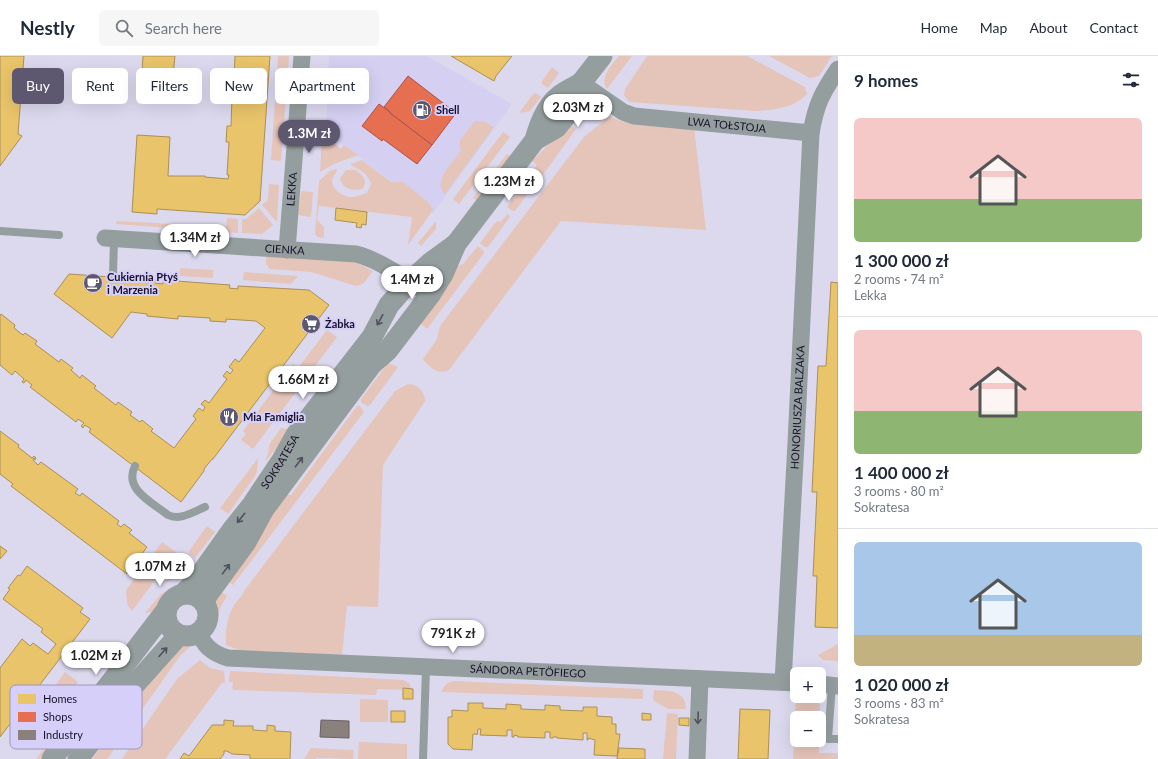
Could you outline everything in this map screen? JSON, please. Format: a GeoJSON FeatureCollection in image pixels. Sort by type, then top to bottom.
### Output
{"type":"FeatureCollection","features":[{"type":"Feature","properties":{"kind":"street","name":"LEKKA"},"geometry":{"type":"LineString","coordinates":[[287,250],[302,56]]}},
{"type":"Feature","properties":{"kind":"street","name":"SOKRATESA"},"geometry":{"type":"LineString","coordinates":[[194,597],[246,542],[264,509],[372,364],[388,350],[430,295],[443,274],[456,244],[535,140],[541,119],[555,100],[559,96],[581,84],[602,56]]}},
{"type":"Feature","properties":{"kind":"street"},"geometry":{"type":"LineString","coordinates":[[811,133],[819,100],[838,69]]}},
{"type":"Feature","properties":{"kind":"street","name":"LWA TOŁSTOJA"},"geometry":{"type":"LineString","coordinates":[[581,84],[622,112],[634,116],[811,133]]}},
{"type":"Feature","properties":{"kind":"street","name":"HONORIUSZA BALZAKA"},"geometry":{"type":"LineString","coordinates":[[790,667],[796,439],[811,133]]}},
{"type":"Feature","properties":{"kind":"street","name":"CIENKA"},"geometry":{"type":"LineString","coordinates":[[110,238],[339,252],[362,255],[430,295]]}},
{"type":"Feature","properties":{"kind":"street","name":"SOKRATESA"},"geometry":{"type":"LineString","coordinates":[[194,597],[195,582],[232,530],[252,505],[282,460],[296,435],[372,336],[389,305],[409,282],[430,263],[456,244]]}},
{"type":"Feature","properties":{"kind":"street"},"geometry":{"type":"LineString","coordinates":[[109,685],[165,612],[171,599],[177,595],[194,597],[207,607],[208,614],[204,627],[199,632],[193,635],[179,635],[168,626],[165,619],[165,612]]}},
{"type":"Feature","properties":{"kind":"street","name":"SÁNDORA PETÖFIEGO"},"geometry":{"type":"LineString","coordinates":[[199,632],[201,639],[206,646],[216,653],[228,658],[426,668],[790,682]]}},
{"type":"Feature","properties":{"kind":"street"},"geometry":{"type":"LineString","coordinates":[[133,685],[179,635]]}},
{"type":"Feature","properties":{"kind":"street"},"geometry":{"type":"LineString","coordinates":[[697,759],[700,679]]}},
{"type":"Feature","properties":{"kind":"street"},"geometry":{"type":"LineString","coordinates":[[52,759],[60,749]]}},
{"type":"Feature","properties":{"kind":"street"},"geometry":{"type":"LineString","coordinates":[[78,759],[85,749]]}},
{"type":"Feature","properties":{"kind":"lane"},"geometry":{"type":"LineString","coordinates":[[0,231],[59,235]]}},
{"type":"Feature","properties":{"kind":"lane"},"geometry":{"type":"LineString","coordinates":[[110,238],[113,277]]}},
{"type":"Feature","properties":{"kind":"lane"},"geometry":{"type":"LineString","coordinates":[[135,466],[131,479],[136,490],[168,515],[174,517],[184,516],[205,507]]}},
{"type":"Feature","properties":{"kind":"lane"},"geometry":{"type":"LineString","coordinates":[[424,759],[426,668]]}},
{"type":"Feature","properties":{"kind":"lane"},"geometry":{"type":"LineString","coordinates":[[830,685],[828,739],[838,739]]}},
{"type":"Feature","properties":{"kind":"shaded area"},"geometry":{"type":"Polygon","coordinates":[[[278,56],[289,56],[288,68],[277,68],[278,56]]]}},
{"type":"Feature","properties":{"kind":"shaded area"},"geometry":{"type":"Polygon","coordinates":[[[329,56],[427,56],[512,104],[433,213],[326,132],[327,104],[369,104],[369,68],[329,68],[329,56]]]}},
{"type":"Feature","properties":{"kind":"shaded area"},"geometry":{"type":"Polygon","coordinates":[[[619,56],[632,56],[607,89],[605,85],[605,76],[607,71],[619,56]]]}},
{"type":"Feature","properties":{"kind":"shaded area"},"geometry":{"type":"Polygon","coordinates":[[[647,56],[747,56],[805,87],[807,94],[802,99],[790,105],[777,109],[756,111],[629,102],[624,95],[625,89],[647,56]]]}},
{"type":"Feature","properties":{"kind":"shaded area"},"geometry":{"type":"Polygon","coordinates":[[[769,56],[832,56],[819,76],[810,78],[769,56]]]}},
{"type":"Feature","properties":{"kind":"shaded area"},"geometry":{"type":"Polygon","coordinates":[[[552,67],[559,73],[548,88],[542,84],[542,81],[552,67]]]}},
{"type":"Feature","properties":{"kind":"shaded area"},"geometry":{"type":"Polygon","coordinates":[[[536,93],[541,97],[530,111],[519,113],[533,94],[536,93]]]}},
{"type":"Feature","properties":{"kind":"shaded area"},"geometry":{"type":"Polygon","coordinates":[[[275,101],[275,104],[285,104],[281,161],[271,160],[275,101]]]}},
{"type":"Feature","properties":{"kind":"shaded area"},"geometry":{"type":"Polygon","coordinates":[[[610,116],[628,123],[639,125],[694,127],[706,230],[561,221],[449,370],[442,372],[431,368],[423,359],[437,339],[440,326],[584,137],[610,116]]]}},
{"type":"Feature","properties":{"kind":"shaded area"},"geometry":{"type":"Polygon","coordinates":[[[475,121],[485,122],[494,127],[445,194],[442,189],[442,178],[461,151],[459,144],[460,140],[475,121]]]}},
{"type":"Feature","properties":{"kind":"shaded area"},"geometry":{"type":"Polygon","coordinates":[[[569,124],[576,129],[532,190],[529,190],[524,186],[536,170],[535,168],[537,165],[532,161],[569,124]]]}},
{"type":"Feature","properties":{"kind":"shaded area"},"geometry":{"type":"Polygon","coordinates":[[[503,132],[510,137],[459,204],[453,199],[503,132]]]}},
{"type":"Feature","properties":{"kind":"shaded area"},"geometry":{"type":"Polygon","coordinates":[[[322,134],[341,149],[344,145],[358,155],[334,164],[320,172],[322,134]]]}},
{"type":"Feature","properties":{"kind":"shaded area"},"geometry":{"type":"Polygon","coordinates":[[[507,154],[512,157],[477,201],[473,198],[507,154]]]}},
{"type":"Feature","properties":{"kind":"shaded area"},"geometry":{"type":"Polygon","coordinates":[[[362,160],[391,182],[403,182],[428,202],[433,210],[408,245],[412,217],[319,206],[317,220],[324,227],[324,238],[318,237],[315,234],[319,181],[330,171],[336,169],[337,170],[332,182],[334,188],[339,192],[345,196],[351,197],[367,193],[371,184],[367,176],[351,165],[362,160]]]}},
{"type":"Feature","properties":{"kind":"shaded area"},"geometry":{"type":"Polygon","coordinates":[[[346,170],[356,170],[364,178],[365,183],[362,189],[351,190],[343,185],[340,178],[346,170]]]}},
{"type":"Feature","properties":{"kind":"shaded area"},"geometry":{"type":"Polygon","coordinates":[[[269,184],[279,185],[277,222],[262,205],[268,200],[269,184]]]}},
{"type":"Feature","properties":{"kind":"shaded area"},"geometry":{"type":"Polygon","coordinates":[[[521,189],[526,196],[515,211],[513,211],[507,207],[521,189]]]}},
{"type":"Feature","properties":{"kind":"shaded area"},"geometry":{"type":"Polygon","coordinates":[[[301,191],[313,192],[311,217],[298,215],[301,191]]]}},
{"type":"Feature","properties":{"kind":"shaded area"},"geometry":{"type":"Polygon","coordinates":[[[259,208],[273,225],[262,234],[242,233],[242,219],[246,219],[259,208]]]}},
{"type":"Feature","properties":{"kind":"shaded area"},"geometry":{"type":"Polygon","coordinates":[[[508,214],[510,217],[488,247],[485,247],[480,243],[496,222],[500,222],[508,214]]]}},
{"type":"Feature","properties":{"kind":"shaded area"},"geometry":{"type":"Polygon","coordinates":[[[227,218],[238,219],[238,233],[116,224],[118,221],[226,227],[227,218]]]}},
{"type":"Feature","properties":{"kind":"shaded area"},"geometry":{"type":"Polygon","coordinates":[[[436,221],[436,229],[421,246],[418,243],[436,221]]]}},
{"type":"Feature","properties":{"kind":"shaded area"},"geometry":{"type":"Polygon","coordinates":[[[478,246],[484,253],[427,329],[419,322],[453,268],[463,264],[478,246]]]}},
{"type":"Feature","properties":{"kind":"shaded area"},"geometry":{"type":"Polygon","coordinates":[[[266,256],[351,262],[357,263],[373,271],[363,284],[356,286],[311,272],[270,269],[266,264],[266,256]]]}},
{"type":"Feature","properties":{"kind":"shaded area"},"geometry":{"type":"Polygon","coordinates":[[[180,268],[213,270],[213,278],[180,276],[180,268]]]}},
{"type":"Feature","properties":{"kind":"shaded area"},"geometry":{"type":"Polygon","coordinates":[[[244,272],[298,276],[291,284],[243,280],[244,272]]]}},
{"type":"Feature","properties":{"kind":"shaded area"},"geometry":{"type":"Polygon","coordinates":[[[327,330],[337,337],[253,449],[241,440],[246,434],[243,431],[293,364],[298,368],[327,330]]]}},
{"type":"Feature","properties":{"kind":"shaded area"},"geometry":{"type":"Polygon","coordinates":[[[388,363],[398,367],[370,405],[367,406],[361,402],[361,399],[388,363]]]}},
{"type":"Feature","properties":{"kind":"shaded area"},"geometry":{"type":"Polygon","coordinates":[[[408,384],[414,385],[422,391],[425,401],[383,465],[378,607],[347,606],[342,655],[239,650],[226,645],[227,625],[234,605],[395,391],[408,384]]]}},
{"type":"Feature","properties":{"kind":"shaded area"},"geometry":{"type":"Polygon","coordinates":[[[359,405],[364,412],[233,585],[226,579],[280,495],[291,495],[359,405]]]}},
{"type":"Feature","properties":{"kind":"shaded area"},"geometry":{"type":"Polygon","coordinates":[[[281,428],[288,429],[281,442],[266,461],[270,443],[281,428]]]}},
{"type":"Feature","properties":{"kind":"shaded area"},"geometry":{"type":"Polygon","coordinates":[[[258,458],[255,476],[228,514],[220,508],[258,458]]]}},
{"type":"Feature","properties":{"kind":"shaded area"},"geometry":{"type":"Polygon","coordinates":[[[207,526],[215,532],[195,558],[189,553],[189,551],[207,526]]]}},
{"type":"Feature","properties":{"kind":"shaded area"},"geometry":{"type":"Polygon","coordinates":[[[162,542],[176,552],[132,611],[127,604],[126,590],[162,542]]]}},
{"type":"Feature","properties":{"kind":"shaded area"},"geometry":{"type":"Polygon","coordinates":[[[182,562],[189,566],[183,572],[164,584],[182,562]]]}},
{"type":"Feature","properties":{"kind":"shaded area"},"geometry":{"type":"Polygon","coordinates":[[[183,581],[186,583],[168,592],[152,612],[145,613],[161,594],[183,581]]]}},
{"type":"Feature","properties":{"kind":"shaded area"},"geometry":{"type":"Polygon","coordinates":[[[219,590],[227,596],[220,608],[217,622],[214,622],[213,600],[219,590]]]}},
{"type":"Feature","properties":{"kind":"shaded area"},"geometry":{"type":"Polygon","coordinates":[[[185,644],[192,645],[180,656],[142,710],[142,690],[173,649],[185,644]]]}},
{"type":"Feature","properties":{"kind":"shaded area"},"geometry":{"type":"Polygon","coordinates":[[[838,644],[838,661],[823,660],[818,655],[838,644]]]}},
{"type":"Feature","properties":{"kind":"shaded area"},"geometry":{"type":"Polygon","coordinates":[[[200,660],[210,668],[224,671],[225,683],[222,683],[165,759],[122,759],[129,749],[142,749],[142,730],[177,679],[200,660]]]}},
{"type":"Feature","properties":{"kind":"shaded area"},"geometry":{"type":"Polygon","coordinates":[[[230,671],[403,680],[410,684],[411,690],[377,689],[376,695],[234,690],[232,688],[233,682],[229,682],[230,671]]]}},
{"type":"Feature","properties":{"kind":"shaded area"},"geometry":{"type":"Polygon","coordinates":[[[65,672],[78,682],[76,685],[55,685],[65,672]]]}},
{"type":"Feature","properties":{"kind":"shaded area"},"geometry":{"type":"Polygon","coordinates":[[[453,681],[643,689],[643,699],[441,692],[446,684],[453,681]]]}},
{"type":"Feature","properties":{"kind":"shaded area"},"geometry":{"type":"Polygon","coordinates":[[[654,690],[671,691],[679,694],[685,701],[686,709],[668,709],[653,700],[654,690]]]}},
{"type":"Feature","properties":{"kind":"shaded area"},"geometry":{"type":"Polygon","coordinates":[[[360,699],[388,700],[388,722],[360,722],[360,699]]]}},
{"type":"Feature","properties":{"kind":"shaded area"},"geometry":{"type":"Polygon","coordinates":[[[796,703],[820,704],[820,711],[795,711],[796,703]]]}},
{"type":"Feature","properties":{"kind":"shaded area"},"geometry":{"type":"Polygon","coordinates":[[[667,713],[678,714],[676,759],[663,759],[667,713]]]}},
{"type":"Feature","properties":{"kind":"shaded area"},"geometry":{"type":"Polygon","coordinates":[[[359,742],[407,744],[407,759],[358,759],[359,742]]]}},
{"type":"Feature","properties":{"kind":"shaded area"},"geometry":{"type":"Polygon","coordinates":[[[794,747],[819,747],[819,753],[838,753],[838,759],[793,759],[794,747]]]}},
{"type":"Feature","properties":{"kind":"shaded area"},"geometry":{"type":"Polygon","coordinates":[[[311,748],[354,750],[353,759],[304,759],[311,748]]]}},
{"type":"Feature","properties":{"kind":"shaded area"},"geometry":{"type":"Polygon","coordinates":[[[44,749],[50,749],[42,759],[36,759],[44,749]]]}},
{"type":"Feature","properties":{"kind":"shaded area"},"geometry":{"type":"Polygon","coordinates":[[[100,749],[114,749],[107,759],[92,759],[100,749]]]}},
{"type":"Feature","properties":{"kind":"building: Homes"},"geometry":{"type":"Polygon","coordinates":[[[0,56],[24,56],[23,68],[12,68],[12,104],[20,104],[18,134],[22,136],[0,166],[0,56]]]}},
{"type":"Feature","properties":{"kind":"building: Homes"},"geometry":{"type":"Polygon","coordinates":[[[143,56],[175,56],[174,68],[142,68],[143,56]]]}},
{"type":"Feature","properties":{"kind":"building: Homes"},"geometry":{"type":"Polygon","coordinates":[[[235,56],[270,56],[267,100],[267,68],[234,68],[235,56]]]}},
{"type":"Feature","properties":{"kind":"building: Homes"},"geometry":{"type":"Polygon","coordinates":[[[451,56],[512,56],[496,76],[494,81],[451,56]]]}},
{"type":"Feature","properties":{"kind":"building: Homes"},"geometry":{"type":"Polygon","coordinates":[[[232,104],[267,104],[260,201],[245,215],[157,209],[157,214],[132,212],[137,135],[170,137],[168,176],[205,176],[228,179],[229,142],[226,142],[227,126],[231,126],[232,104]]]}},
{"type":"Feature","properties":{"kind":"building: Homes"},"geometry":{"type":"Polygon","coordinates":[[[336,208],[367,212],[366,225],[362,224],[361,228],[356,227],[357,223],[335,220],[336,208]]]}},
{"type":"Feature","properties":{"kind":"building: Homes"},"geometry":{"type":"Polygon","coordinates":[[[69,274],[155,280],[155,283],[163,284],[163,280],[230,285],[229,288],[238,289],[238,286],[309,290],[329,305],[204,469],[181,502],[89,432],[91,429],[85,425],[83,428],[81,426],[84,423],[78,419],[76,422],[30,387],[32,385],[26,380],[24,383],[22,382],[24,379],[15,371],[12,375],[0,365],[0,316],[1,314],[15,325],[14,328],[23,335],[25,333],[37,341],[35,344],[59,362],[61,359],[73,368],[71,370],[80,378],[82,375],[96,386],[94,388],[116,405],[118,402],[132,412],[130,415],[140,422],[142,420],[153,429],[151,431],[174,448],[196,419],[193,416],[199,408],[203,411],[205,407],[201,404],[205,400],[209,403],[227,379],[223,376],[227,371],[230,374],[233,370],[229,367],[235,359],[239,362],[265,328],[256,321],[226,319],[226,322],[210,321],[210,318],[178,316],[178,319],[147,316],[147,314],[131,312],[112,338],[54,294],[69,274]]]}},
{"type":"Feature","properties":{"kind":"building: Homes"},"geometry":{"type":"Polygon","coordinates":[[[831,282],[838,283],[838,628],[815,627],[817,576],[813,576],[817,492],[812,492],[818,366],[826,366],[831,282]]]}},
{"type":"Feature","properties":{"kind":"building: Homes"},"geometry":{"type":"Polygon","coordinates":[[[0,431],[19,445],[18,447],[32,458],[34,456],[36,458],[33,460],[38,465],[41,462],[78,489],[75,493],[80,496],[82,493],[119,521],[117,524],[121,527],[124,524],[132,530],[129,533],[147,547],[127,574],[11,486],[13,484],[0,474],[0,431]]]}},
{"type":"Feature","properties":{"kind":"building: Homes"},"geometry":{"type":"Polygon","coordinates":[[[0,546],[7,551],[0,559],[0,546]]]}},
{"type":"Feature","properties":{"kind":"building: Homes"},"geometry":{"type":"Polygon","coordinates":[[[27,566],[83,608],[80,612],[90,619],[40,685],[10,685],[10,724],[0,737],[0,668],[22,639],[30,646],[33,643],[48,654],[56,644],[41,632],[43,629],[3,599],[10,589],[8,588],[18,575],[20,576],[27,566]]]}},
{"type":"Feature","properties":{"kind":"building: Homes"},"geometry":{"type":"Polygon","coordinates":[[[403,688],[413,689],[413,699],[403,699],[403,688]]]}},
{"type":"Feature","properties":{"kind":"building: Homes"},"geometry":{"type":"Polygon","coordinates":[[[468,703],[483,703],[483,708],[506,709],[506,704],[521,705],[521,709],[545,710],[545,705],[560,706],[560,710],[583,711],[583,707],[597,707],[597,716],[612,717],[612,724],[616,724],[616,734],[620,734],[617,756],[594,755],[595,740],[588,738],[587,740],[587,733],[583,733],[583,740],[557,737],[550,738],[550,732],[545,732],[545,738],[518,737],[514,735],[514,737],[512,737],[512,730],[507,730],[507,736],[480,735],[481,729],[478,729],[477,735],[473,734],[472,750],[453,749],[448,744],[448,717],[452,717],[452,710],[468,711],[468,703]]]}},
{"type":"Feature","properties":{"kind":"building: Homes"},"geometry":{"type":"Polygon","coordinates":[[[740,709],[770,710],[768,759],[738,759],[740,709]]]}},
{"type":"Feature","properties":{"kind":"building: Homes"},"geometry":{"type":"Polygon","coordinates":[[[391,711],[405,711],[405,722],[391,722],[391,711]]]}},
{"type":"Feature","properties":{"kind":"building: Homes"},"geometry":{"type":"Polygon","coordinates":[[[642,713],[651,714],[651,720],[642,720],[642,713]]]}},
{"type":"Feature","properties":{"kind":"building: Homes"},"geometry":{"type":"Polygon","coordinates":[[[679,718],[689,718],[689,726],[679,725],[679,718]]]}},
{"type":"Feature","properties":{"kind":"building: Homes"},"geometry":{"type":"Polygon","coordinates":[[[224,720],[234,721],[233,726],[253,726],[253,730],[267,731],[267,725],[275,726],[275,731],[291,732],[290,759],[250,759],[250,755],[232,754],[224,751],[224,754],[220,759],[180,759],[184,753],[189,756],[212,725],[224,725],[224,720]]]}},
{"type":"Feature","properties":{"kind":"building: Homes"},"geometry":{"type":"Polygon","coordinates":[[[619,748],[645,749],[645,759],[617,759],[619,748]]]}},
{"type":"Feature","properties":{"kind":"building: Shops"},"geometry":{"type":"Polygon","coordinates":[[[408,76],[456,113],[432,145],[384,107],[408,76]]]}},
{"type":"Feature","properties":{"kind":"building: Shops"},"geometry":{"type":"Polygon","coordinates":[[[379,104],[432,145],[417,164],[383,139],[382,141],[362,126],[379,104]]]}},
{"type":"Feature","properties":{"kind":"building: Industry"},"geometry":{"type":"Polygon","coordinates":[[[321,720],[349,721],[349,738],[320,737],[321,720]]]}},
{"type":"Feature","properties":{"kind":"place","name":"Shell"},"geometry":{"type":"Point","coordinates":[422,110]}},
{"type":"Feature","properties":{"kind":"place","name":"Cukiernia Ptyś i Marzenia"},"geometry":{"type":"Point","coordinates":[93,283]}},
{"type":"Feature","properties":{"kind":"place","name":"Żabka"},"geometry":{"type":"Point","coordinates":[311,324]}},
{"type":"Feature","properties":{"kind":"place","name":"Mia Famiglia"},"geometry":{"type":"Point","coordinates":[229,417]}}]}
